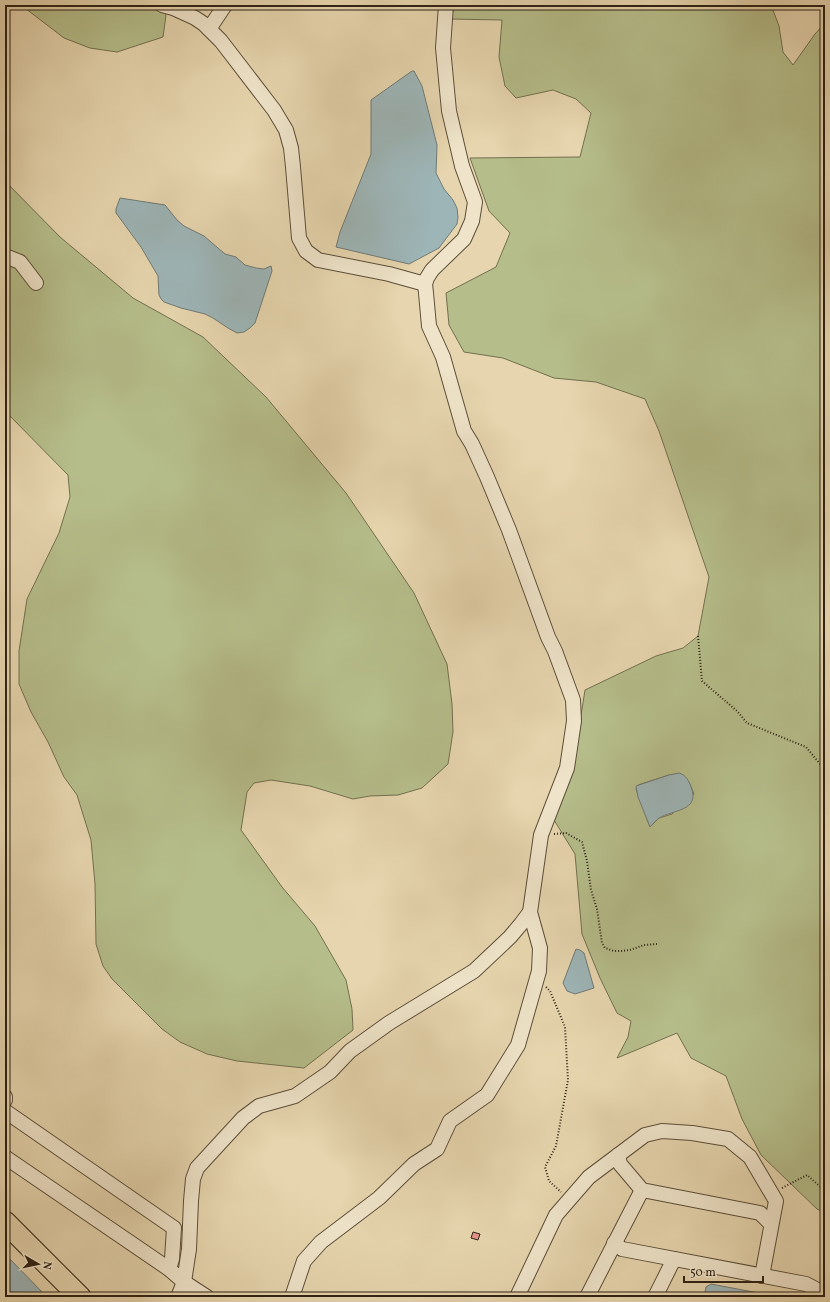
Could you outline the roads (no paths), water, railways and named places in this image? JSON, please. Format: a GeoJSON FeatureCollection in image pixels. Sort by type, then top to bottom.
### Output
{"type":"FeatureCollection","features":[{"type":"Feature","properties":{"kind":"highway"},"geometry":{"type":"LineString","coordinates":[[5,1222],[80,1297]]}},
{"type":"Feature","properties":{"kind":"street"},"geometry":{"type":"LineString","coordinates":[[162,5],[173,8],[195,18],[221,41],[274,110],[286,130],[292,161],[299,238],[306,251],[318,260],[390,274],[425,284]]}},
{"type":"Feature","properties":{"kind":"street"},"geometry":{"type":"LineString","coordinates":[[209,29],[225,5]]}},
{"type":"Feature","properties":{"kind":"street"},"geometry":{"type":"LineString","coordinates":[[292,1297],[304,1261],[321,1242],[379,1198],[414,1164],[437,1149],[450,1121],[487,1095],[518,1045],[538,979],[539,971],[540,948],[530,912],[541,835],[567,768],[574,721],[573,700],[488,477],[464,431],[443,357],[429,326],[425,284],[432,270],[464,238],[472,221],[475,202],[462,166],[449,112],[443,48],[446,5]]}},
{"type":"Feature","properties":{"kind":"street"},"geometry":{"type":"LineString","coordinates":[[5,256],[20,262],[36,283]]}},
{"type":"Feature","properties":{"kind":"street"},"geometry":{"type":"LineString","coordinates":[[178,1297],[184,1282],[189,1249],[193,1179],[197,1168],[243,1118],[259,1106],[295,1096],[330,1072],[350,1051],[389,1023],[474,972],[510,937],[522,924],[530,912]]}},
{"type":"Feature","properties":{"kind":"street"},"geometry":{"type":"LineString","coordinates":[[5,1111],[174,1228],[172,1259],[169,1268]]}},
{"type":"Feature","properties":{"kind":"street"},"geometry":{"type":"LineString","coordinates":[[517,1297],[556,1215],[569,1200],[589,1177],[618,1155],[645,1135],[662,1130],[728,1139],[750,1157],[776,1201],[762,1276]]}},
{"type":"Feature","properties":{"kind":"street"},"geometry":{"type":"LineString","coordinates":[[618,1155],[620,1164],[642,1190],[760,1213],[771,1224]]}},
{"type":"Feature","properties":{"kind":"street"},"geometry":{"type":"LineString","coordinates":[[5,1157],[169,1268],[184,1282],[207,1297]]}},
{"type":"Feature","properties":{"kind":"street"},"geometry":{"type":"LineString","coordinates":[[587,1297],[642,1190]]}},
{"type":"Feature","properties":{"kind":"street"},"geometry":{"type":"LineString","coordinates":[[614,1243],[622,1249],[806,1284],[811,1292],[825,1294]]}},
{"type":"Feature","properties":{"kind":"street"},"geometry":{"type":"LineString","coordinates":[[655,1297],[674,1259]]}},
{"type":"Feature","properties":{"kind":"water"},"geometry":{"type":"Polygon","coordinates":[[[414,71],[422,86],[437,145],[436,173],[444,189],[453,200],[457,208],[458,217],[457,224],[439,248],[409,264],[336,247],[340,232],[371,154],[371,100],[414,71]]]}},
{"type":"Feature","properties":{"kind":"water"},"geometry":{"type":"Polygon","coordinates":[[[120,198],[165,205],[184,226],[204,236],[225,254],[236,257],[245,265],[256,268],[264,269],[271,266],[272,271],[255,323],[244,332],[237,333],[205,314],[164,302],[159,295],[158,276],[141,247],[116,213],[120,198]]]}},
{"type":"Feature","properties":{"kind":"water"},"geometry":{"type":"Polygon","coordinates":[[[679,773],[685,777],[691,787],[693,795],[692,801],[684,808],[659,818],[650,827],[638,797],[636,786],[679,773]]]}},
{"type":"Feature","properties":{"kind":"water"},"geometry":{"type":"Polygon","coordinates":[[[576,949],[584,953],[594,988],[575,994],[567,991],[563,983],[576,949]]]}},
{"type":"Feature","properties":{"kind":"water"},"geometry":{"type":"Polygon","coordinates":[[[5,1254],[47,1297],[5,1297],[5,1254]]]}},
{"type":"Feature","properties":{"kind":"water"},"geometry":{"type":"Polygon","coordinates":[[[711,1284],[764,1294],[765,1297],[704,1297],[706,1287],[711,1284]]]}}]}
